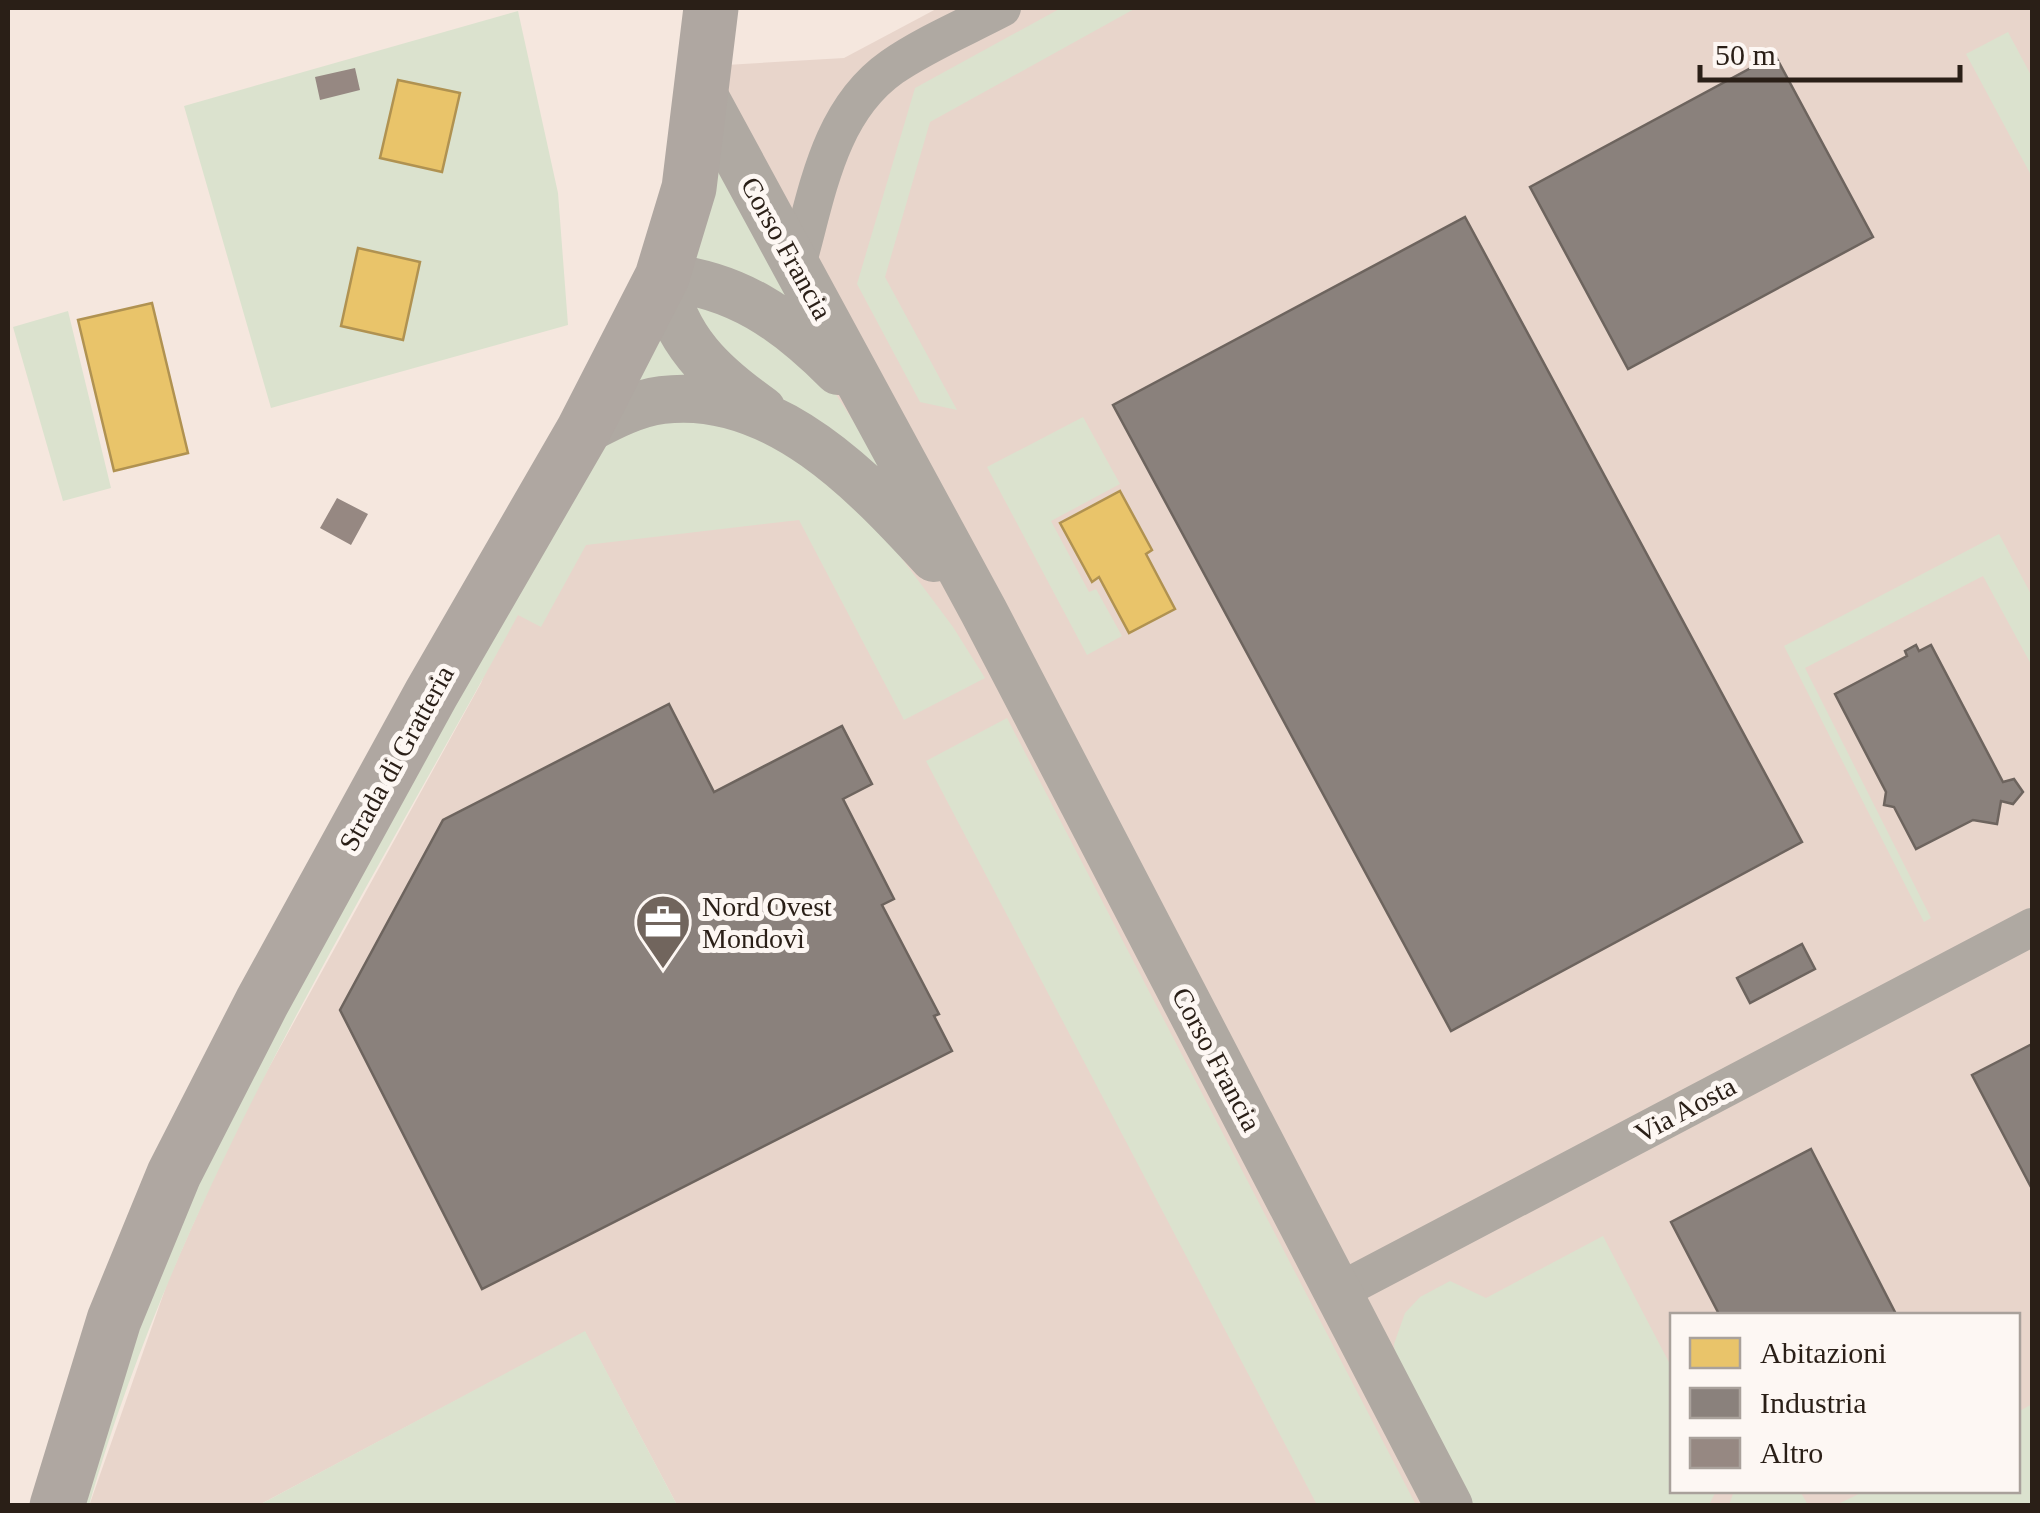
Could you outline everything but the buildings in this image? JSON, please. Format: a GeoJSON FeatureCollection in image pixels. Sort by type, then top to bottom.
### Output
{"type":"FeatureCollection","features":[{"type":"Feature","properties":{"kind":"main road","name":"Strada di Gratteria"},"geometry":{"type":"LineString","coordinates":[[57,1506],[114,1320],[174,1174],[262,1002],[430,694],[583,431],[662,277],[689,188],[712,8]]}},
{"type":"Feature","properties":{"kind":"street"},"geometry":{"type":"LineString","coordinates":[[797,266],[832,144],[846,114],[893,66],[1002,8]]}},
{"type":"Feature","properties":{"kind":"street","name":"Corso Francia"},"geometry":{"type":"LineString","coordinates":[[703,94],[984,612],[1449,1506]]}},
{"type":"Feature","properties":{"kind":"street","name":"Corso Francia"},"geometry":{"type":"LineString","coordinates":[[869,401],[786,322],[756,302],[705,284],[662,277],[674,321],[700,359],[884,503],[984,612]]}},
{"type":"Feature","properties":{"kind":"street","name":"Corso Francia"},"geometry":{"type":"LineString","coordinates":[[583,431],[618,413],[665,400],[728,407],[788,428]]}},
{"type":"Feature","properties":{"kind":"street","name":"Via Aosta"},"geometry":{"type":"LineString","coordinates":[[1338,1292],[2032,926]]}},
{"type":"Feature","properties":{"kind":"shaded area"},"geometry":{"type":"Polygon","coordinates":[[[938,8],[2032,8],[2032,1505],[677,1505],[585,1332],[259,1505],[89,1506],[168,1281],[235,1129],[481,683],[726,65],[844,58],[938,8]]]}},
{"type":"Feature","properties":{"kind":"green space"},"geometry":{"type":"Polygon","coordinates":[[[1061,8],[1136,8],[930,122],[885,277],[957,410],[920,402],[857,284],[915,88],[1061,8]]]}},
{"type":"Feature","properties":{"kind":"green space"},"geometry":{"type":"Polygon","coordinates":[[[518,11],[558,193],[568,325],[271,408],[184,106],[518,11]]]}},
{"type":"Feature","properties":{"kind":"green space"},"geometry":{"type":"Polygon","coordinates":[[[2008,32],[2032,77],[2032,177],[1966,54],[2008,32]]]}},
{"type":"Feature","properties":{"kind":"green space"},"geometry":{"type":"Polygon","coordinates":[[[714,154],[816,334],[687,264],[714,154]]]}},
{"type":"Feature","properties":{"kind":"green space"},"geometry":{"type":"Polygon","coordinates":[[[677,292],[719,302],[831,387],[914,514],[764,396],[677,292]]]}},
{"type":"Feature","properties":{"kind":"green space"},"geometry":{"type":"Polygon","coordinates":[[[68,311],[111,488],[63,501],[13,327],[68,311]]]}},
{"type":"Feature","properties":{"kind":"green space"},"geometry":{"type":"Polygon","coordinates":[[[661,325],[710,390],[625,395],[661,325]]]}},
{"type":"Feature","properties":{"kind":"green space"},"geometry":{"type":"Polygon","coordinates":[[[1083,417],[1120,484],[1051,521],[1089,592],[1096,589],[1122,636],[1087,655],[987,467],[1083,417]]]}},
{"type":"Feature","properties":{"kind":"green space"},"geometry":{"type":"Polygon","coordinates":[[[702,418],[798,452],[885,536],[953,627],[985,678],[904,720],[799,520],[586,545],[541,627],[518,615],[279,1049],[173,1272],[127,1387],[89,1505],[77,1506],[186,1196],[591,454],[638,424],[702,418]]]}},
{"type":"Feature","properties":{"kind":"green space"},"geometry":{"type":"Polygon","coordinates":[[[1999,534],[2032,596],[2032,666],[1983,576],[1805,668],[1931,918],[1924,922],[1784,646],[1999,534]]]}},
{"type":"Feature","properties":{"kind":"green space"},"geometry":{"type":"Polygon","coordinates":[[[1007,718],[1416,1505],[1317,1505],[926,761],[1007,718]]]}},
{"type":"Feature","properties":{"kind":"green space"},"geometry":{"type":"Polygon","coordinates":[[[1603,1236],[1670,1364],[1670,1493],[1715,1493],[1709,1505],[1470,1505],[1396,1364],[1394,1344],[1405,1313],[1420,1297],[1450,1281],[1486,1298],[1603,1236]]]}},
{"type":"Feature","properties":{"kind":"green space"},"geometry":{"type":"Polygon","coordinates":[[[585,1331],[677,1505],[259,1505],[585,1331]]]}},
{"type":"Feature","properties":{"kind":"green space"},"geometry":{"type":"Polygon","coordinates":[[[2032,1404],[2032,1505],[1836,1505],[1861,1493],[2020,1493],[2020,1411],[2032,1404]]]}},
{"type":"Feature","properties":{"kind":"green space"},"geometry":{"type":"Polygon","coordinates":[[[1733,1493],[1801,1493],[1808,1505],[1729,1505],[1733,1493]]]}},
{"type":"Feature","properties":{"kind":"place","name":"Nord Ovest Mondovì"},"geometry":{"type":"Point","coordinates":[663,971]}}]}
